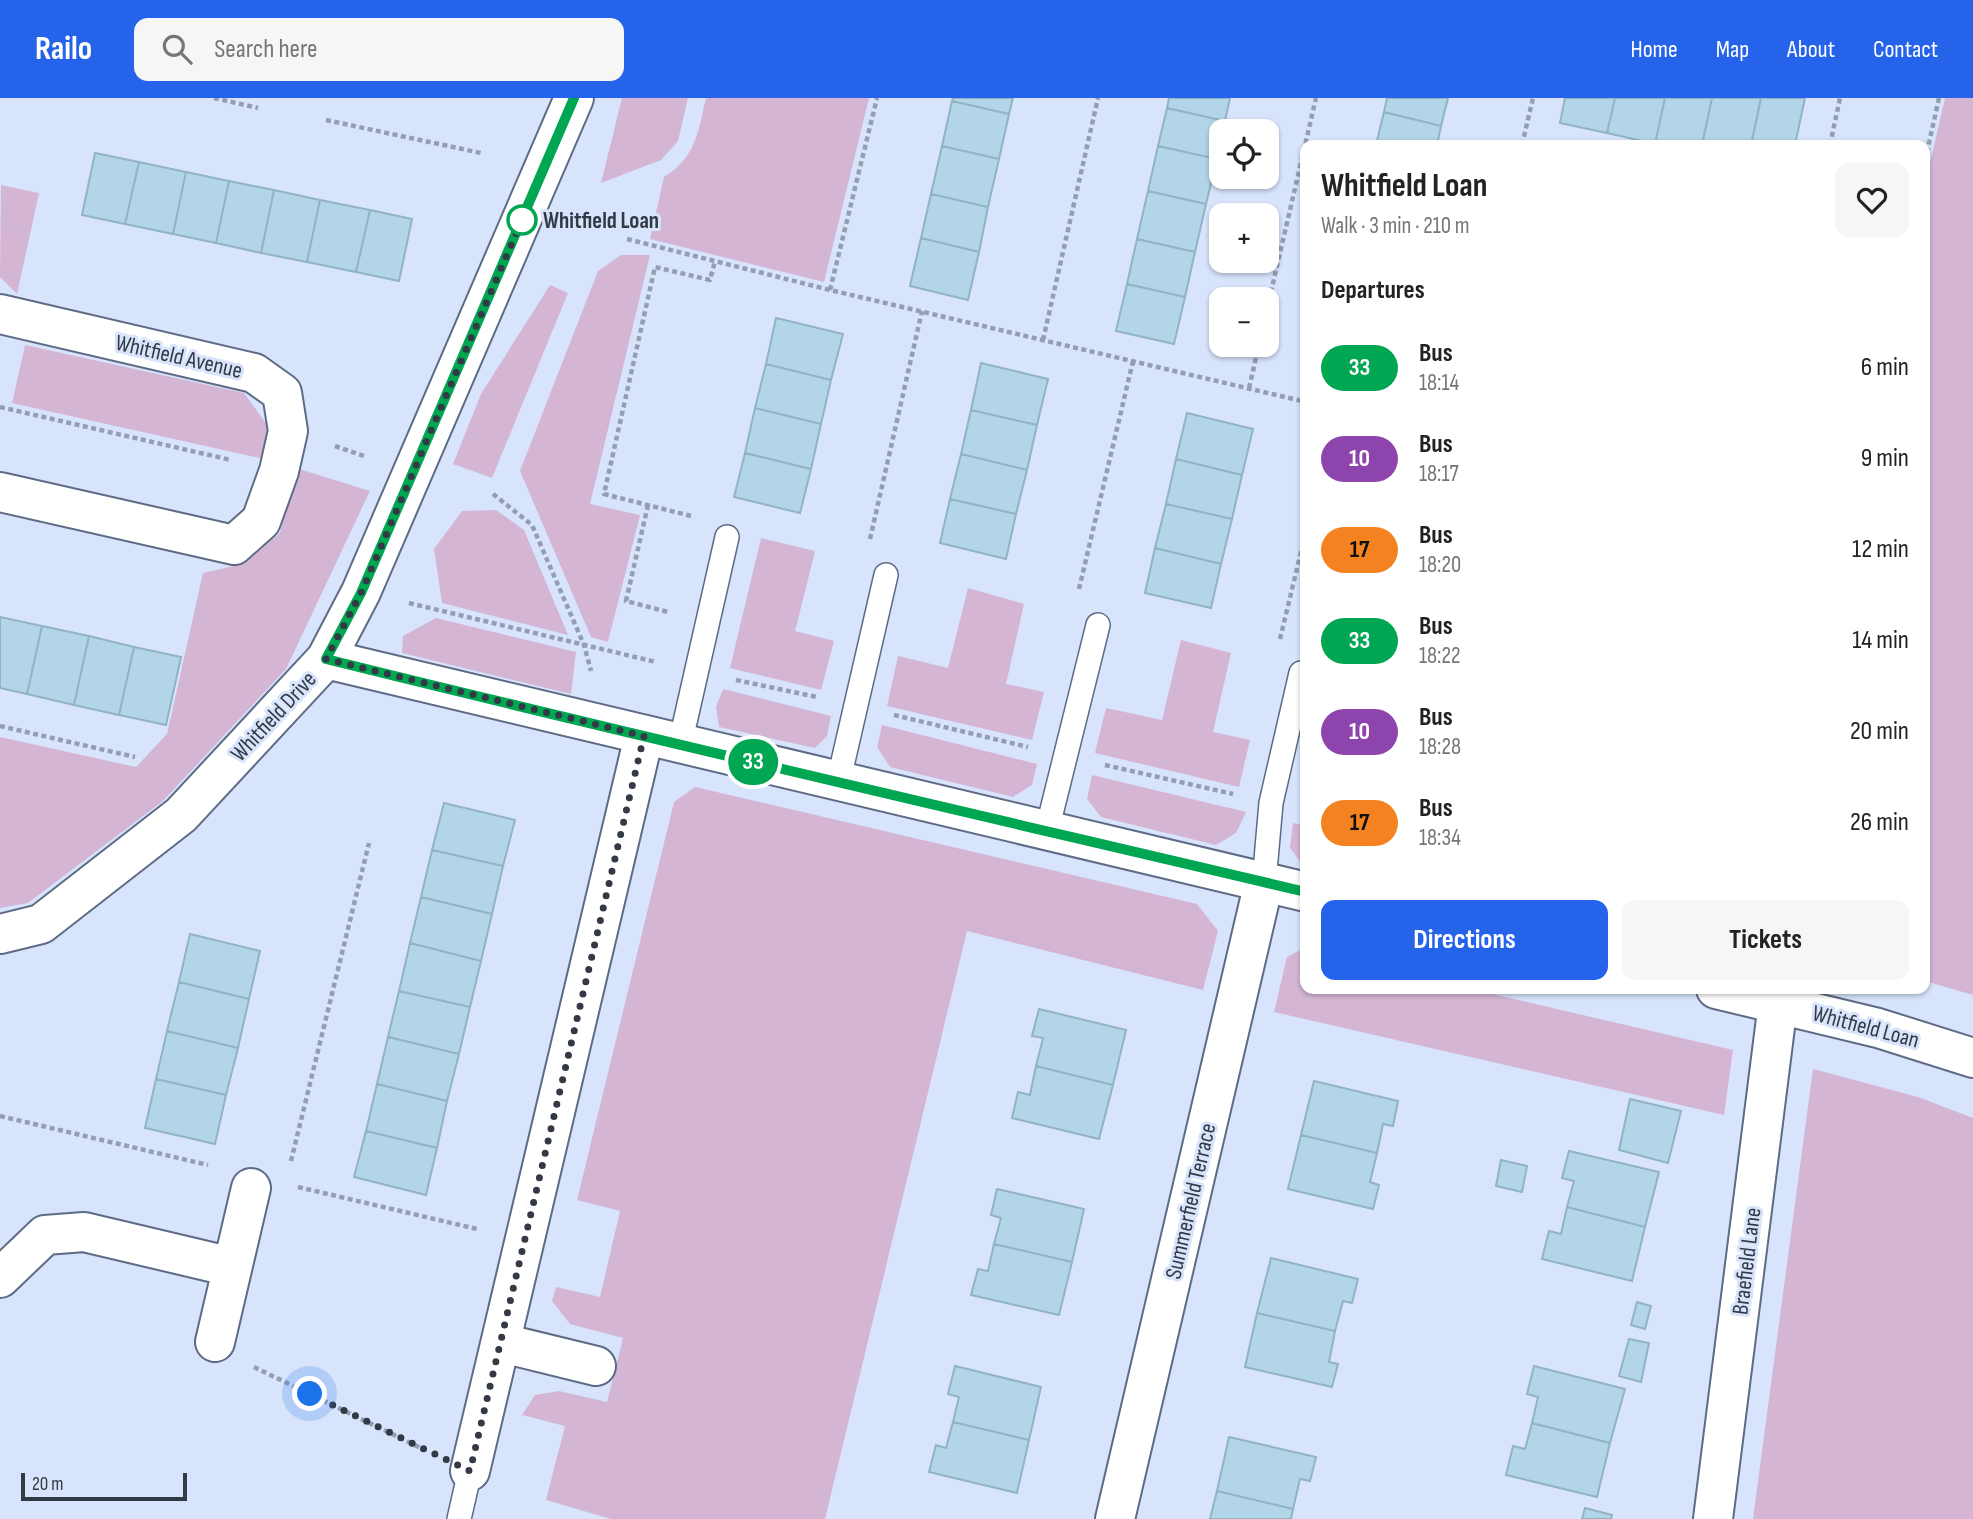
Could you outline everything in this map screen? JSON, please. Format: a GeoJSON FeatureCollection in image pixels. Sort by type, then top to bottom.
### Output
{"type":"FeatureCollection","features":[{"type":"Feature","properties":{"kind":"street","name":"Whitfield Drive"},"geometry":{"type":"LineString","coordinates":[[0,934],[41,924],[181,815],[326,659],[361,593],[574,98]]}},
{"type":"Feature","properties":{"kind":"street","name":"Whitfield Avenue"},"geometry":{"type":"LineString","coordinates":[[0,314],[254,373],[282,393],[288,432],[279,471],[261,521],[234,545],[0,492]]}},
{"type":"Feature","properties":{"kind":"street"},"geometry":{"type":"LineString","coordinates":[[326,659],[838,783],[1300,891]]}},
{"type":"Feature","properties":{"kind":"street"},"geometry":{"type":"LineString","coordinates":[[470,1471],[662,740]]}},
{"type":"Feature","properties":{"kind":"street","name":"Summerfield Terrace"},"geometry":{"type":"LineString","coordinates":[[1115,1519],[1264,882]]}},
{"type":"Feature","properties":{"kind":"street","name":"Whitfield Loan"},"geometry":{"type":"LineString","coordinates":[[1738,994],[1878,1028],[1973,1058]]}},
{"type":"Feature","properties":{"kind":"street","name":"Braefield Lane"},"geometry":{"type":"LineString","coordinates":[[1713,1519],[1778,1003]]}},
{"type":"Feature","properties":{"kind":"street"},"geometry":{"type":"LineString","coordinates":[[215,1342],[251,1188]]}},
{"type":"Feature","properties":{"kind":"street"},"geometry":{"type":"LineString","coordinates":[[0,1279],[45,1235],[85,1232],[232,1267]]}},
{"type":"Feature","properties":{"kind":"street"},"geometry":{"type":"LineString","coordinates":[[502,1343],[596,1366]]}},
{"type":"Feature","properties":{"kind":"lane"},"geometry":{"type":"LineString","coordinates":[[662,740],[727,537]]}},
{"type":"Feature","properties":{"kind":"lane"},"geometry":{"type":"LineString","coordinates":[[838,783],[886,575]]}},
{"type":"Feature","properties":{"kind":"lane"},"geometry":{"type":"LineString","coordinates":[[1047,830],[1098,625]]}},
{"type":"Feature","properties":{"kind":"lane"},"geometry":{"type":"LineString","coordinates":[[1264,882],[1271,803],[1300,677]]}},
{"type":"Feature","properties":{"kind":"lane"},"geometry":{"type":"LineString","coordinates":[[459,1519],[470,1471]]}},
{"type":"Feature","properties":{"kind":"path"},"geometry":{"type":"LineString","coordinates":[[214,98],[258,108]]}},
{"type":"Feature","properties":{"kind":"path"},"geometry":{"type":"LineString","coordinates":[[830,290],[877,98]]}},
{"type":"Feature","properties":{"kind":"path"},"geometry":{"type":"LineString","coordinates":[[1043,340],[1098,98]]}},
{"type":"Feature","properties":{"kind":"path"},"geometry":{"type":"LineString","coordinates":[[1306,140],[1316,98]]}},
{"type":"Feature","properties":{"kind":"path"},"geometry":{"type":"LineString","coordinates":[[1523,140],[1533,98]]}},
{"type":"Feature","properties":{"kind":"path"},"geometry":{"type":"LineString","coordinates":[[1830,140],[1840,98]]}},
{"type":"Feature","properties":{"kind":"path"},"geometry":{"type":"LineString","coordinates":[[1930,140],[1939,98]]}},
{"type":"Feature","properties":{"kind":"path"},"geometry":{"type":"LineString","coordinates":[[326,120],[481,153]]}},
{"type":"Feature","properties":{"kind":"path"},"geometry":{"type":"LineString","coordinates":[[1272,287],[1300,167]]}},
{"type":"Feature","properties":{"kind":"path"},"geometry":{"type":"LineString","coordinates":[[627,239],[830,290],[1300,401]]}},
{"type":"Feature","properties":{"kind":"path"},"geometry":{"type":"LineString","coordinates":[[715,261],[710,281],[655,267],[604,494],[729,525],[727,537]]}},
{"type":"Feature","properties":{"kind":"path"},"geometry":{"type":"LineString","coordinates":[[886,575],[863,570],[922,311]]}},
{"type":"Feature","properties":{"kind":"path"},"geometry":{"type":"LineString","coordinates":[[1249,388],[1256,357]]}},
{"type":"Feature","properties":{"kind":"path"},"geometry":{"type":"LineString","coordinates":[[1098,625],[1072,618],[1133,361]]}},
{"type":"Feature","properties":{"kind":"path"},"geometry":{"type":"LineString","coordinates":[[0,407],[279,471]]}},
{"type":"Feature","properties":{"kind":"path"},"geometry":{"type":"LineString","coordinates":[[493,494],[532,526],[584,645],[596,689],[588,723]]}},
{"type":"Feature","properties":{"kind":"path"},"geometry":{"type":"LineString","coordinates":[[648,505],[626,601],[668,612],[665,625]]}},
{"type":"Feature","properties":{"kind":"path"},"geometry":{"type":"LineString","coordinates":[[1300,556],[1274,667],[1300,673]]}},
{"type":"Feature","properties":{"kind":"path"},"geometry":{"type":"LineString","coordinates":[[656,663],[659,650]]}},
{"type":"Feature","properties":{"kind":"path"},"geometry":{"type":"LineString","coordinates":[[0,726],[135,757]]}},
{"type":"Feature","properties":{"kind":"path"},"geometry":{"type":"LineString","coordinates":[[289,1171],[369,842]]}},
{"type":"Feature","properties":{"kind":"path"},"geometry":{"type":"LineString","coordinates":[[215,1342],[242,1361],[470,1471]]}},
{"type":"Feature","properties":{"kind":"shaded area"},"geometry":{"type":"Polygon","coordinates":[[[622,98],[688,98],[678,141],[661,160],[601,183],[622,98]]]}},
{"type":"Feature","properties":{"kind":"shaded area"},"geometry":{"type":"Polygon","coordinates":[[[706,98],[869,98],[824,282],[650,239],[664,177],[683,161],[694,143],[706,98]]]}},
{"type":"Feature","properties":{"kind":"shaded area"},"geometry":{"type":"Polygon","coordinates":[[[1945,98],[1973,98],[1973,995],[1930,982],[1930,163],[1945,98]]]}},
{"type":"Feature","properties":{"kind":"shaded area"},"geometry":{"type":"Polygon","coordinates":[[[1,185],[39,193],[17,294],[0,277],[1,185]]]}},
{"type":"Feature","properties":{"kind":"shaded area"},"geometry":{"type":"Polygon","coordinates":[[[621,255],[650,255],[590,504],[640,515],[608,642],[591,637],[520,471],[598,271],[621,255]]]}},
{"type":"Feature","properties":{"kind":"shaded area"},"geometry":{"type":"Polygon","coordinates":[[[550,285],[568,293],[492,478],[453,464],[481,394],[550,285]]]}},
{"type":"Feature","properties":{"kind":"shaded area"},"geometry":{"type":"Polygon","coordinates":[[[25,345],[244,393],[268,426],[264,459],[12,403],[25,345]]]}},
{"type":"Feature","properties":{"kind":"shaded area"},"geometry":{"type":"Polygon","coordinates":[[[296,468],[370,491],[286,669],[163,801],[28,903],[0,908],[0,737],[136,767],[167,734],[203,573],[242,564],[280,533],[296,468]]]}},
{"type":"Feature","properties":{"kind":"shaded area"},"geometry":{"type":"Polygon","coordinates":[[[496,510],[524,530],[568,635],[442,603],[434,549],[462,511],[496,510]]]}},
{"type":"Feature","properties":{"kind":"shaded area"},"geometry":{"type":"Polygon","coordinates":[[[761,538],[815,551],[795,631],[834,641],[821,690],[730,668],[761,538]]]}},
{"type":"Feature","properties":{"kind":"shaded area"},"geometry":{"type":"Polygon","coordinates":[[[968,588],[1024,604],[1006,684],[1044,692],[1032,740],[887,706],[898,656],[948,668],[968,588]]]}},
{"type":"Feature","properties":{"kind":"shaded area"},"geometry":{"type":"Polygon","coordinates":[[[436,618],[576,652],[571,694],[402,653],[403,636],[436,618]]]}},
{"type":"Feature","properties":{"kind":"shaded area"},"geometry":{"type":"Polygon","coordinates":[[[1181,640],[1231,653],[1213,732],[1250,740],[1239,787],[1095,753],[1106,708],[1162,720],[1181,640]]]}},
{"type":"Feature","properties":{"kind":"shaded area"},"geometry":{"type":"Polygon","coordinates":[[[723,689],[831,716],[827,736],[815,748],[719,727],[716,707],[723,689]]]}},
{"type":"Feature","properties":{"kind":"shaded area"},"geometry":{"type":"Polygon","coordinates":[[[882,725],[1037,764],[1032,785],[1013,797],[890,767],[877,747],[882,725]]]}},
{"type":"Feature","properties":{"kind":"shaded area"},"geometry":{"type":"Polygon","coordinates":[[[1092,775],[1246,812],[1236,833],[1216,845],[1101,817],[1087,799],[1092,775]]]}},
{"type":"Feature","properties":{"kind":"shaded area"},"geometry":{"type":"Polygon","coordinates":[[[695,787],[1197,904],[1218,931],[1203,990],[967,931],[825,1519],[611,1519],[546,1500],[565,1426],[522,1415],[535,1395],[559,1391],[607,1402],[623,1338],[570,1324],[552,1301],[556,1287],[600,1297],[620,1211],[577,1200],[674,802],[695,787]]]}},
{"type":"Feature","properties":{"kind":"shaded area"},"geometry":{"type":"Polygon","coordinates":[[[1293,823],[1300,825],[1300,861],[1290,848],[1293,823]]]}},
{"type":"Feature","properties":{"kind":"shaded area"},"geometry":{"type":"Polygon","coordinates":[[[1300,950],[1300,994],[1492,994],[1733,1050],[1724,1115],[1274,1012],[1287,957],[1300,950]]]}},
{"type":"Feature","properties":{"kind":"shaded area"},"geometry":{"type":"Polygon","coordinates":[[[1813,1069],[1918,1097],[1973,1118],[1973,1519],[1753,1519],[1813,1069]]]}},
{"type":"Feature","properties":{"kind":"building"},"geometry":{"type":"Polygon","coordinates":[[[953,98],[1013,98],[1009,114],[952,101],[953,98]]]}},
{"type":"Feature","properties":{"kind":"building"},"geometry":{"type":"Polygon","coordinates":[[[1169,98],[1230,98],[1225,119],[1167,108],[1169,98]]]}},
{"type":"Feature","properties":{"kind":"building"},"geometry":{"type":"Polygon","coordinates":[[[1387,98],[1448,98],[1441,126],[1384,112],[1387,98]]]}},
{"type":"Feature","properties":{"kind":"building"},"geometry":{"type":"Polygon","coordinates":[[[1565,98],[1615,98],[1607,133],[1560,123],[1565,98]]]}},
{"type":"Feature","properties":{"kind":"building"},"geometry":{"type":"Polygon","coordinates":[[[1615,98],[1665,98],[1656,140],[1638,140],[1607,133],[1615,98]]]}},
{"type":"Feature","properties":{"kind":"building"},"geometry":{"type":"Polygon","coordinates":[[[1665,98],[1712,98],[1703,140],[1656,140],[1665,98]]]}},
{"type":"Feature","properties":{"kind":"building"},"geometry":{"type":"Polygon","coordinates":[[[1712,98],[1761,98],[1752,140],[1703,140],[1712,98]]]}},
{"type":"Feature","properties":{"kind":"building"},"geometry":{"type":"Polygon","coordinates":[[[1761,98],[1805,98],[1796,140],[1752,140],[1761,98]]]}},
{"type":"Feature","properties":{"kind":"building"},"geometry":{"type":"Polygon","coordinates":[[[952,101],[1009,114],[999,159],[942,146],[952,101]]]}},
{"type":"Feature","properties":{"kind":"building"},"geometry":{"type":"Polygon","coordinates":[[[1167,108],[1216,119],[1209,119],[1209,157],[1158,146],[1167,108]]]}},
{"type":"Feature","properties":{"kind":"building"},"geometry":{"type":"Polygon","coordinates":[[[1384,112],[1441,126],[1438,140],[1377,140],[1384,112]]]}},
{"type":"Feature","properties":{"kind":"building"},"geometry":{"type":"Polygon","coordinates":[[[942,146],[999,159],[988,207],[931,194],[942,146]]]}},
{"type":"Feature","properties":{"kind":"building"},"geometry":{"type":"Polygon","coordinates":[[[1158,146],[1209,157],[1210,189],[1206,204],[1148,191],[1158,146]]]}},
{"type":"Feature","properties":{"kind":"building"},"geometry":{"type":"Polygon","coordinates":[[[95,153],[139,162],[125,224],[82,215],[95,153]]]}},
{"type":"Feature","properties":{"kind":"building"},"geometry":{"type":"Polygon","coordinates":[[[139,162],[186,172],[173,234],[125,224],[139,162]]]}},
{"type":"Feature","properties":{"kind":"building"},"geometry":{"type":"Polygon","coordinates":[[[186,172],[229,181],[216,243],[173,234],[186,172]]]}},
{"type":"Feature","properties":{"kind":"building"},"geometry":{"type":"Polygon","coordinates":[[[229,181],[274,190],[261,253],[216,243],[229,181]]]}},
{"type":"Feature","properties":{"kind":"building"},"geometry":{"type":"Polygon","coordinates":[[[274,190],[320,200],[307,262],[261,253],[274,190]]]}},
{"type":"Feature","properties":{"kind":"building"},"geometry":{"type":"Polygon","coordinates":[[[1148,191],[1206,204],[1195,252],[1137,239],[1148,191]]]}},
{"type":"Feature","properties":{"kind":"building"},"geometry":{"type":"Polygon","coordinates":[[[931,194],[988,207],[979,252],[921,238],[931,194]]]}},
{"type":"Feature","properties":{"kind":"building"},"geometry":{"type":"Polygon","coordinates":[[[320,200],[370,210],[356,272],[307,262],[320,200]]]}},
{"type":"Feature","properties":{"kind":"building"},"geometry":{"type":"Polygon","coordinates":[[[370,210],[412,219],[399,281],[356,272],[370,210]]]}},
{"type":"Feature","properties":{"kind":"building"},"geometry":{"type":"Polygon","coordinates":[[[921,238],[979,252],[968,300],[910,286],[921,238]]]}},
{"type":"Feature","properties":{"kind":"building"},"geometry":{"type":"Polygon","coordinates":[[[1137,239],[1195,252],[1185,297],[1127,284],[1137,239]]]}},
{"type":"Feature","properties":{"kind":"building"},"geometry":{"type":"Polygon","coordinates":[[[1127,284],[1185,297],[1174,344],[1116,331],[1127,284]]]}},
{"type":"Feature","properties":{"kind":"building"},"geometry":{"type":"Polygon","coordinates":[[[776,318],[843,334],[831,380],[766,364],[776,318]]]}},
{"type":"Feature","properties":{"kind":"building"},"geometry":{"type":"Polygon","coordinates":[[[981,363],[1048,379],[1037,425],[971,410],[981,363]]]}},
{"type":"Feature","properties":{"kind":"building"},"geometry":{"type":"Polygon","coordinates":[[[766,364],[831,380],[821,424],[755,408],[766,364]]]}},
{"type":"Feature","properties":{"kind":"building"},"geometry":{"type":"Polygon","coordinates":[[[755,408],[821,424],[811,469],[745,453],[755,408]]]}},
{"type":"Feature","properties":{"kind":"building"},"geometry":{"type":"Polygon","coordinates":[[[971,410],[1037,425],[1027,470],[961,454],[971,410]]]}},
{"type":"Feature","properties":{"kind":"building"},"geometry":{"type":"Polygon","coordinates":[[[1187,413],[1253,429],[1242,475],[1176,459],[1187,413]]]}},
{"type":"Feature","properties":{"kind":"building"},"geometry":{"type":"Polygon","coordinates":[[[745,453],[811,469],[800,513],[734,497],[745,453]]]}},
{"type":"Feature","properties":{"kind":"building"},"geometry":{"type":"Polygon","coordinates":[[[961,454],[1027,470],[1016,514],[950,499],[961,454]]]}},
{"type":"Feature","properties":{"kind":"building"},"geometry":{"type":"Polygon","coordinates":[[[1176,459],[1242,475],[1232,519],[1166,504],[1176,459]]]}},
{"type":"Feature","properties":{"kind":"building"},"geometry":{"type":"Polygon","coordinates":[[[950,499],[1016,514],[1006,559],[940,543],[950,499]]]}},
{"type":"Feature","properties":{"kind":"building"},"geometry":{"type":"Polygon","coordinates":[[[1166,504],[1232,519],[1221,564],[1155,548],[1166,504]]]}},
{"type":"Feature","properties":{"kind":"building"},"geometry":{"type":"Polygon","coordinates":[[[1155,548],[1221,564],[1211,608],[1145,593],[1155,548]]]}},
{"type":"Feature","properties":{"kind":"building"},"geometry":{"type":"Polygon","coordinates":[[[0,617],[42,626],[27,694],[0,688],[0,617]]]}},
{"type":"Feature","properties":{"kind":"building"},"geometry":{"type":"Polygon","coordinates":[[[42,626],[89,636],[74,705],[27,694],[42,626]]]}},
{"type":"Feature","properties":{"kind":"building"},"geometry":{"type":"Polygon","coordinates":[[[89,636],[134,647],[119,715],[74,705],[89,636]]]}},
{"type":"Feature","properties":{"kind":"building"},"geometry":{"type":"Polygon","coordinates":[[[134,647],[181,657],[166,725],[119,715],[134,647]]]}},
{"type":"Feature","properties":{"kind":"building"},"geometry":{"type":"Polygon","coordinates":[[[444,803],[515,820],[503,866],[432,850],[444,803]]]}},
{"type":"Feature","properties":{"kind":"building"},"geometry":{"type":"Polygon","coordinates":[[[432,850],[503,866],[492,914],[421,897],[432,850]]]}},
{"type":"Feature","properties":{"kind":"building"},"geometry":{"type":"Polygon","coordinates":[[[421,897],[492,914],[481,961],[410,943],[421,897]]]}},
{"type":"Feature","properties":{"kind":"building"},"geometry":{"type":"Polygon","coordinates":[[[190,934],[260,951],[249,999],[179,982],[190,934]]]}},
{"type":"Feature","properties":{"kind":"building"},"geometry":{"type":"Polygon","coordinates":[[[410,943],[481,961],[470,1007],[399,991],[410,943]]]}},
{"type":"Feature","properties":{"kind":"building"},"geometry":{"type":"Polygon","coordinates":[[[179,982],[249,999],[238,1048],[167,1031],[179,982]]]}},
{"type":"Feature","properties":{"kind":"building"},"geometry":{"type":"Polygon","coordinates":[[[399,991],[470,1007],[459,1054],[388,1037],[399,991]]]}},
{"type":"Feature","properties":{"kind":"building"},"geometry":{"type":"Polygon","coordinates":[[[1039,1009],[1126,1030],[1113,1085],[1036,1066],[1043,1038],[1032,1036],[1039,1009]]]}},
{"type":"Feature","properties":{"kind":"building"},"geometry":{"type":"Polygon","coordinates":[[[167,1031],[238,1048],[226,1095],[156,1079],[167,1031]]]}},
{"type":"Feature","properties":{"kind":"building"},"geometry":{"type":"Polygon","coordinates":[[[388,1037],[459,1054],[447,1101],[377,1084],[388,1037]]]}},
{"type":"Feature","properties":{"kind":"building"},"geometry":{"type":"Polygon","coordinates":[[[1036,1066],[1113,1085],[1099,1139],[1012,1118],[1018,1092],[1030,1095],[1036,1066]]]}},
{"type":"Feature","properties":{"kind":"building"},"geometry":{"type":"Polygon","coordinates":[[[156,1079],[226,1095],[215,1144],[145,1128],[156,1079]]]}},
{"type":"Feature","properties":{"kind":"building"},"geometry":{"type":"Polygon","coordinates":[[[1314,1081],[1398,1101],[1393,1126],[1383,1124],[1377,1153],[1301,1135],[1314,1081]]]}},
{"type":"Feature","properties":{"kind":"building"},"geometry":{"type":"Polygon","coordinates":[[[377,1084],[447,1101],[437,1148],[366,1131],[377,1084]]]}},
{"type":"Feature","properties":{"kind":"building"},"geometry":{"type":"Polygon","coordinates":[[[1630,1099],[1681,1111],[1668,1163],[1619,1150],[1630,1099]]]}},
{"type":"Feature","properties":{"kind":"building"},"geometry":{"type":"Polygon","coordinates":[[[366,1131],[437,1148],[426,1195],[354,1177],[366,1131]]]}},
{"type":"Feature","properties":{"kind":"building"},"geometry":{"type":"Polygon","coordinates":[[[1301,1135],[1377,1153],[1370,1182],[1379,1185],[1373,1209],[1288,1189],[1301,1135]]]}},
{"type":"Feature","properties":{"kind":"building"},"geometry":{"type":"Polygon","coordinates":[[[1569,1151],[1659,1172],[1645,1227],[1567,1207],[1574,1181],[1562,1178],[1569,1151]]]}},
{"type":"Feature","properties":{"kind":"building"},"geometry":{"type":"Polygon","coordinates":[[[1501,1160],[1527,1166],[1522,1192],[1496,1186],[1501,1160]]]}},
{"type":"Feature","properties":{"kind":"building"},"geometry":{"type":"Polygon","coordinates":[[[997,1189],[1084,1209],[1072,1262],[994,1244],[1001,1218],[991,1215],[997,1189]]]}},
{"type":"Feature","properties":{"kind":"building"},"geometry":{"type":"Polygon","coordinates":[[[1567,1207],[1645,1227],[1632,1281],[1542,1259],[1549,1231],[1561,1234],[1567,1207]]]}},
{"type":"Feature","properties":{"kind":"building"},"geometry":{"type":"Polygon","coordinates":[[[994,1244],[1072,1262],[1059,1315],[971,1295],[978,1269],[988,1271],[994,1244]]]}},
{"type":"Feature","properties":{"kind":"building"},"geometry":{"type":"Polygon","coordinates":[[[1271,1258],[1358,1279],[1352,1303],[1343,1301],[1335,1331],[1257,1313],[1271,1258]]]}},
{"type":"Feature","properties":{"kind":"building"},"geometry":{"type":"Polygon","coordinates":[[[1637,1302],[1651,1306],[1645,1329],[1631,1325],[1637,1302]]]}},
{"type":"Feature","properties":{"kind":"building"},"geometry":{"type":"Polygon","coordinates":[[[1257,1313],[1335,1331],[1329,1362],[1338,1364],[1332,1387],[1245,1367],[1257,1313]]]}},
{"type":"Feature","properties":{"kind":"building"},"geometry":{"type":"Polygon","coordinates":[[[1629,1339],[1649,1343],[1641,1382],[1619,1376],[1629,1339]]]}},
{"type":"Feature","properties":{"kind":"building"},"geometry":{"type":"Polygon","coordinates":[[[955,1366],[1041,1387],[1029,1440],[953,1422],[959,1397],[948,1394],[955,1366]]]}},
{"type":"Feature","properties":{"kind":"building"},"geometry":{"type":"Polygon","coordinates":[[[1534,1366],[1625,1389],[1610,1443],[1532,1423],[1538,1397],[1527,1394],[1534,1366]]]}},
{"type":"Feature","properties":{"kind":"building"},"geometry":{"type":"Polygon","coordinates":[[[953,1422],[1029,1440],[1017,1493],[929,1472],[936,1445],[946,1448],[953,1422]]]}},
{"type":"Feature","properties":{"kind":"building"},"geometry":{"type":"Polygon","coordinates":[[[1532,1423],[1610,1443],[1597,1497],[1506,1475],[1513,1446],[1525,1449],[1532,1423]]]}},
{"type":"Feature","properties":{"kind":"building"},"geometry":{"type":"Polygon","coordinates":[[[1229,1437],[1316,1457],[1310,1481],[1300,1479],[1293,1509],[1217,1491],[1229,1437]]]}},
{"type":"Feature","properties":{"kind":"building"},"geometry":{"type":"Polygon","coordinates":[[[1217,1491],[1293,1509],[1291,1519],[1210,1519],[1217,1491]]]}},
{"type":"Feature","properties":{"kind":"building"},"geometry":{"type":"Polygon","coordinates":[[[1585,1508],[1612,1515],[1611,1519],[1582,1519],[1585,1508]]]}},
{"type":"Feature","properties":{"kind":"bus line","name":"33"},"geometry":{"type":"LineString","coordinates":[[574,98],[361,593],[326,659],[838,783],[1300,891]]}},
{"type":"Feature","properties":{"kind":"place","name":"Whitfield Loan"},"geometry":{"type":"Point","coordinates":[522,220]}},
{"type":"Feature","properties":{"kind":"route"},"geometry":{"type":"LineString","coordinates":[[310,1394],[470,1471],[644,736],[326,659],[361,593],[522,220]]}}]}
